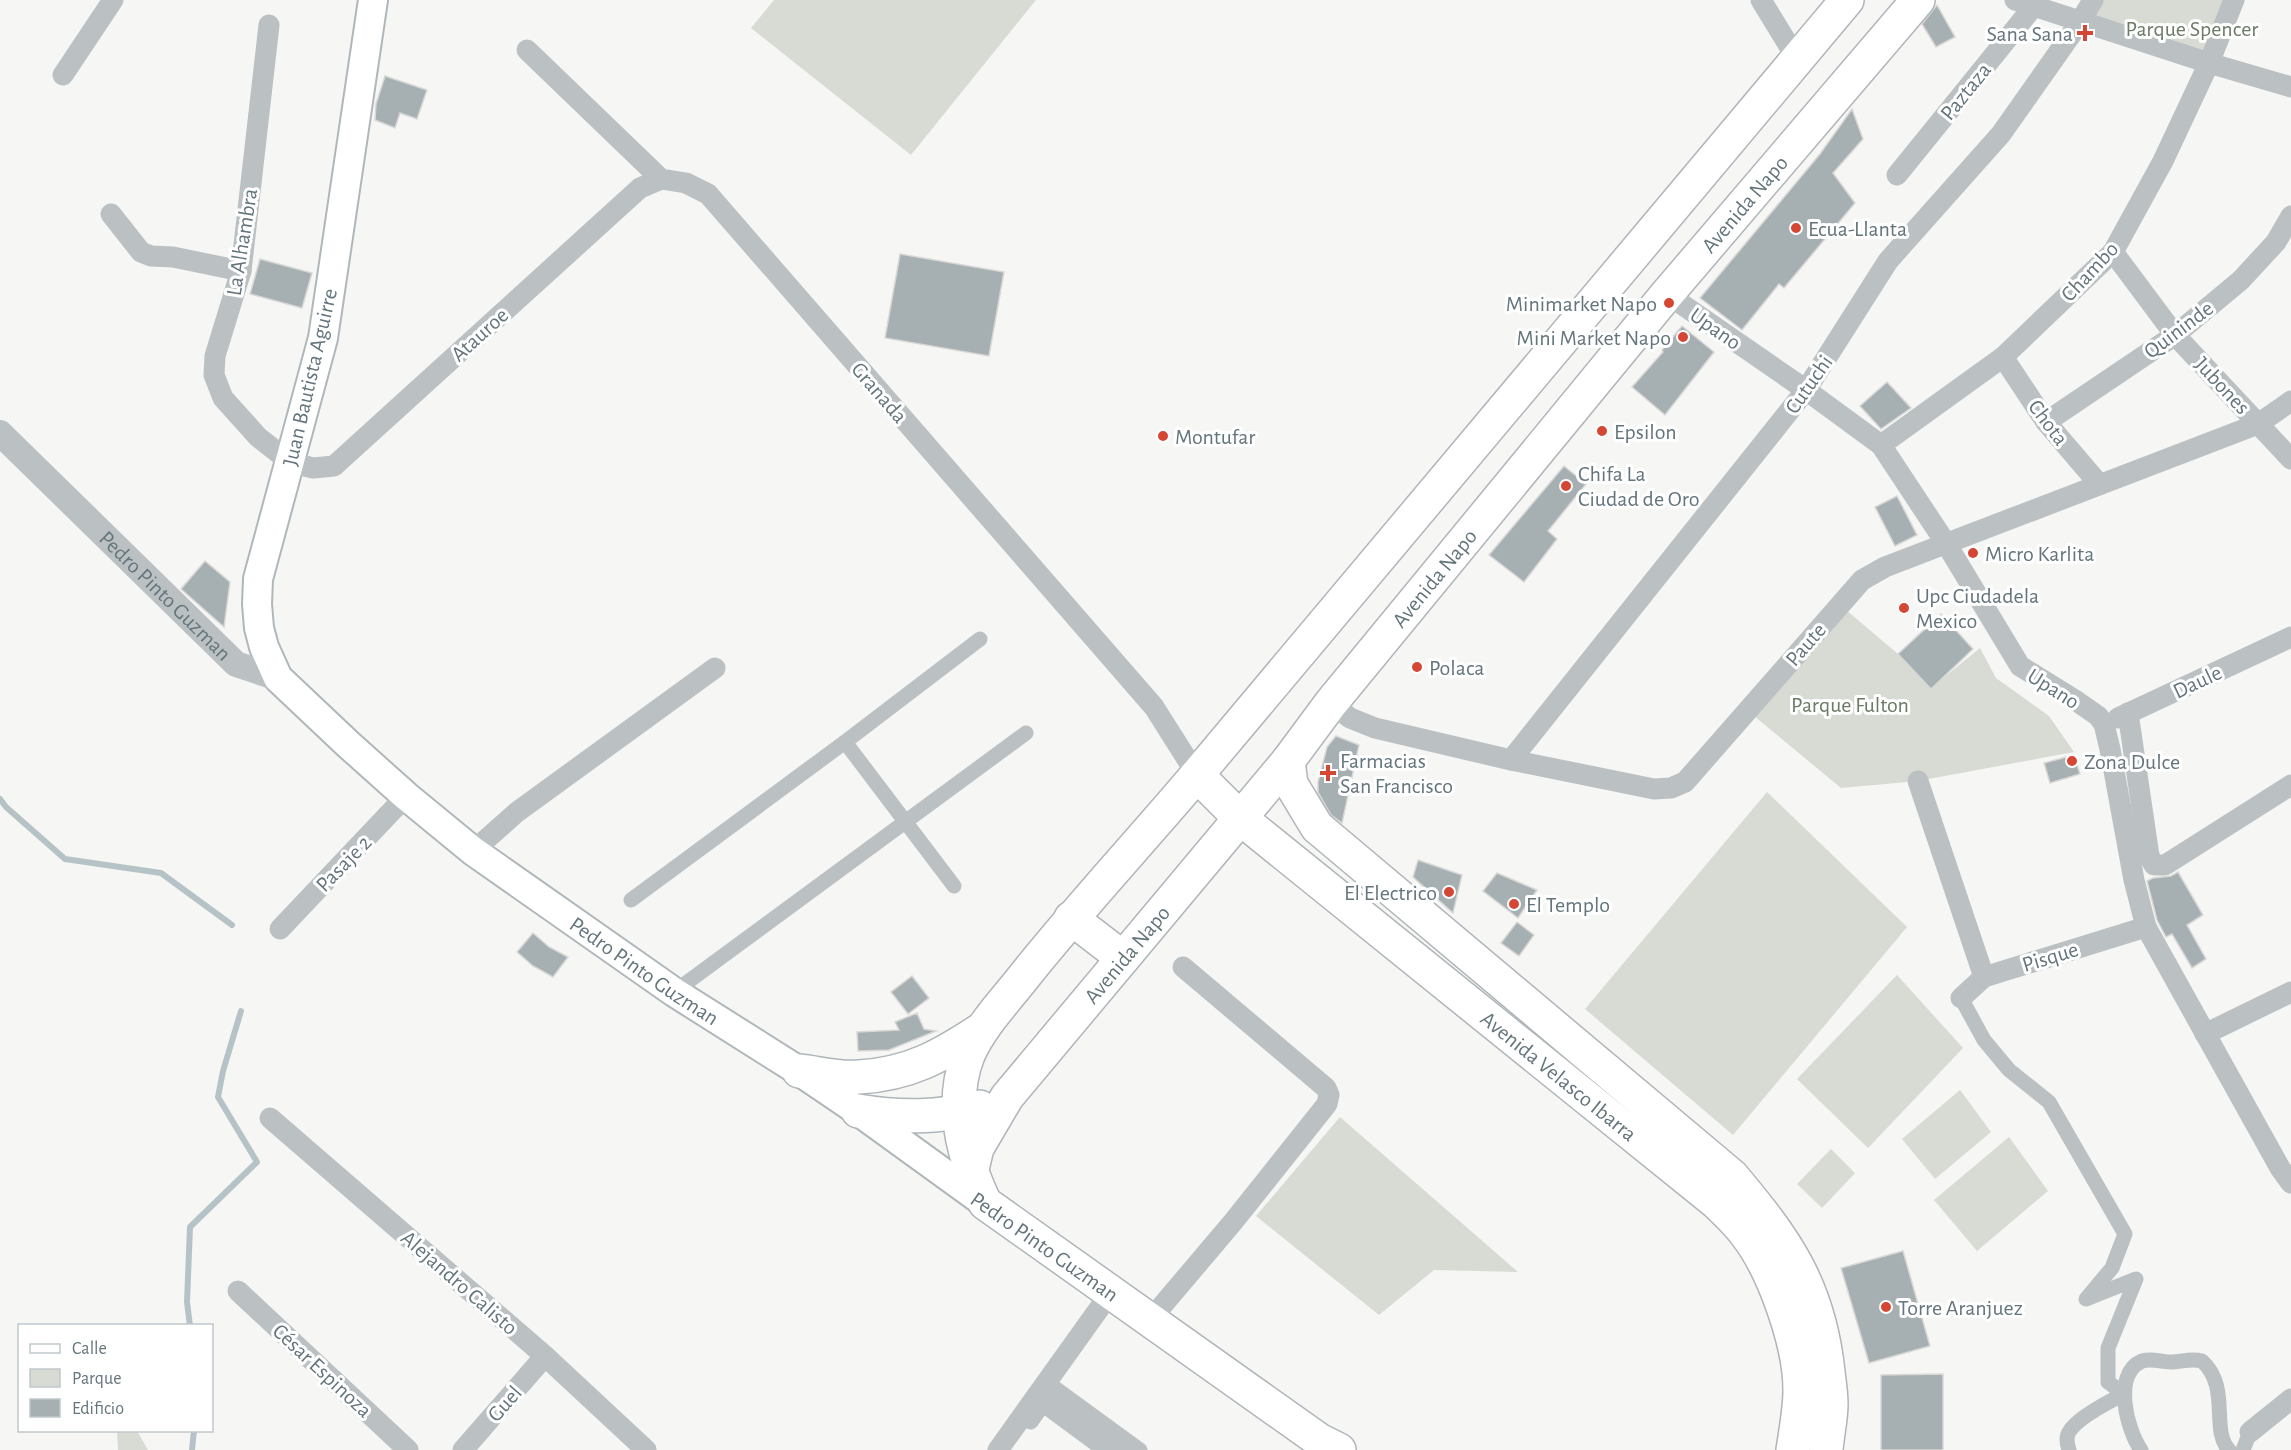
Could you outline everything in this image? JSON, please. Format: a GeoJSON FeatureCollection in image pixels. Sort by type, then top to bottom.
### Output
{"type":"FeatureCollection","features":[{"type":"Feature","properties":{"kind":"main road","name":"Juan Bautista Aguirre"},"geometry":{"type":"LineString","coordinates":[[278,678],[264,647],[259,628],[257,596],[261,569],[323,338],[373,0]]}},
{"type":"Feature","properties":{"kind":"main road"},"geometry":{"type":"LineString","coordinates":[[985,1203],[962,1141],[958,1112],[960,1083],[969,1055],[982,1029],[1071,918],[1197,775],[1847,0]]}},
{"type":"Feature","properties":{"kind":"main road","name":"Avenida Napo"},"geometry":{"type":"LineString","coordinates":[[972,1169],[976,1148],[1007,1097],[1288,761],[1331,703],[1667,294],[1918,0]]}},
{"type":"Feature","properties":{"kind":"main road","name":"Pedro Pinto Guzman"},"geometry":{"type":"LineString","coordinates":[[278,678],[406,796],[473,851],[674,992],[858,1111],[1318,1440],[1339,1450]]}},
{"type":"Feature","properties":{"kind":"main road","name":"Avenida Velasco Ibarra"},"geometry":{"type":"LineString","coordinates":[[1288,761],[1291,784],[1317,827],[1732,1176],[1762,1211],[1794,1257],[1811,1294],[1824,1339],[1831,1404],[1826,1450]]}},
{"type":"Feature","properties":{"kind":"main road","name":"Avenida Velasco Ibarra"},"geometry":{"type":"LineString","coordinates":[[1197,775],[1240,818],[1717,1203],[1746,1234],[1767,1268],[1782,1303],[1792,1341],[1800,1389],[1793,1450]]}},
{"type":"Feature","properties":{"kind":"main road"},"geometry":{"type":"LineString","coordinates":[[1071,918],[1123,958]]}},
{"type":"Feature","properties":{"kind":"main road"},"geometry":{"type":"LineString","coordinates":[[799,1071],[857,1078],[896,1073],[941,1056],[982,1029]]}},
{"type":"Feature","properties":{"kind":"main road"},"geometry":{"type":"LineString","coordinates":[[858,1111],[908,1117],[958,1112],[1007,1097]]}},
{"type":"Feature","properties":{"kind":"street"},"geometry":{"type":"LineString","coordinates":[[63,75],[113,0]]}},
{"type":"Feature","properties":{"kind":"street"},"geometry":{"type":"LineString","coordinates":[[1761,0],[1797,60]]}},
{"type":"Feature","properties":{"kind":"street","name":"Cutuchi"},"geometry":{"type":"LineString","coordinates":[[1511,760],[1806,390],[1888,261],[2001,134],[2093,0]]}},
{"type":"Feature","properties":{"kind":"street","name":"Chambo"},"geometry":{"type":"LineString","coordinates":[[1881,445],[2003,357],[2113,252],[2163,161],[2209,63],[2234,0]]}},
{"type":"Feature","properties":{"kind":"street"},"geometry":{"type":"LineString","coordinates":[[2024,4],[2291,87]]}},
{"type":"Feature","properties":{"kind":"street","name":"Paztaza"},"geometry":{"type":"LineString","coordinates":[[1897,175],[2024,4]]}},
{"type":"Feature","properties":{"kind":"street","name":"La Alhambra"},"geometry":{"type":"LineString","coordinates":[[269,25],[241,271],[215,356],[214,375],[223,398],[258,438],[290,462]]}},
{"type":"Feature","properties":{"kind":"street"},"geometry":{"type":"LineString","coordinates":[[528,50],[661,179]]}},
{"type":"Feature","properties":{"kind":"street","name":"Atauroe"},"geometry":{"type":"LineString","coordinates":[[290,462],[313,468],[334,466],[640,188],[661,179]]}},
{"type":"Feature","properties":{"kind":"street","name":"Granada"},"geometry":{"type":"LineString","coordinates":[[661,179],[686,183],[708,194],[1154,707],[1197,775]]}},
{"type":"Feature","properties":{"kind":"street"},"geometry":{"type":"LineString","coordinates":[[111,214],[141,252],[151,256],[173,257],[241,271]]}},
{"type":"Feature","properties":{"kind":"street","name":"Quininde"},"geometry":{"type":"LineString","coordinates":[[2046,422],[2175,334],[2241,279],[2276,242],[2291,216]]}},
{"type":"Feature","properties":{"kind":"street","name":"Jubones"},"geometry":{"type":"LineString","coordinates":[[2113,252],[2175,334],[2291,459]]}},
{"type":"Feature","properties":{"kind":"street","name":"Upano"},"geometry":{"type":"LineString","coordinates":[[1667,294],[1881,445],[1947,545],[2020,666],[2078,702],[2098,716],[2104,724],[2134,880],[2146,927],[2205,1034],[2287,1171]]}},
{"type":"Feature","properties":{"kind":"street","name":"Chota"},"geometry":{"type":"LineString","coordinates":[[2003,357],[2046,422],[2099,484]]}},
{"type":"Feature","properties":{"kind":"street","name":"Paute"},"geometry":{"type":"LineString","coordinates":[[1331,703],[1350,718],[1375,728],[1511,760],[1654,789],[1671,788],[1685,782],[1862,580],[1885,567],[2258,424],[2291,401]]}},
{"type":"Feature","properties":{"kind":"street","name":"Pedro Pinto Guzman"},"geometry":{"type":"LineString","coordinates":[[0,433],[236,664],[278,678]]}},
{"type":"Feature","properties":{"kind":"street","name":"Daule"},"geometry":{"type":"LineString","coordinates":[[2104,724],[2291,637]]}},
{"type":"Feature","properties":{"kind":"street"},"geometry":{"type":"LineString","coordinates":[[631,900],[846,742],[980,639]]}},
{"type":"Feature","properties":{"kind":"street"},"geometry":{"type":"LineString","coordinates":[[473,851],[517,812],[715,668]]}},
{"type":"Feature","properties":{"kind":"street"},"geometry":{"type":"LineString","coordinates":[[2128,713],[2149,856],[2154,865],[2165,865],[2291,785]]}},
{"type":"Feature","properties":{"kind":"street"},"geometry":{"type":"LineString","coordinates":[[674,992],[1026,733]]}},
{"type":"Feature","properties":{"kind":"street"},"geometry":{"type":"LineString","coordinates":[[846,742],[954,886]]}},
{"type":"Feature","properties":{"kind":"street"},"geometry":{"type":"LineString","coordinates":[[1918,781],[1984,977]]}},
{"type":"Feature","properties":{"kind":"street","name":"Pasaje 2"},"geometry":{"type":"LineString","coordinates":[[280,929],[406,796]]}},
{"type":"Feature","properties":{"kind":"street","name":"Pisque"},"geometry":{"type":"LineString","coordinates":[[1961,998],[1984,977],[2146,927]]}},
{"type":"Feature","properties":{"kind":"street"},"geometry":{"type":"LineString","coordinates":[[1150,1320],[1233,1222],[1320,1113],[1327,1104],[1329,1095],[1326,1088],[1183,967]]}},
{"type":"Feature","properties":{"kind":"street"},"geometry":{"type":"LineString","coordinates":[[2205,1034],[2291,992]]}},
{"type":"Feature","properties":{"kind":"street"},"geometry":{"type":"LineString","coordinates":[[1961,998],[1984,1040],[2009,1070],[2049,1102],[2125,1234],[2112,1268],[2086,1299],[2136,1279],[2108,1348],[2108,1382],[2124,1394]]}},
{"type":"Feature","properties":{"kind":"street","name":"Alejandro Calisto"},"geometry":{"type":"LineString","coordinates":[[270,1118],[544,1356],[646,1450]]}},
{"type":"Feature","properties":{"kind":"street","name":"César Espinoza"},"geometry":{"type":"LineString","coordinates":[[238,1291],[408,1450]]}},
{"type":"Feature","properties":{"kind":"street"},"geometry":{"type":"LineString","coordinates":[[998,1450],[1048,1389],[1111,1292]]}},
{"type":"Feature","properties":{"kind":"street","name":"Guel"},"geometry":{"type":"LineString","coordinates":[[463,1450],[544,1356]]}},
{"type":"Feature","properties":{"kind":"street"},"geometry":{"type":"LineString","coordinates":[[2141,1450],[2130,1427],[2124,1394],[2126,1381],[2135,1366],[2141,1362],[2149,1360],[2174,1362],[2187,1359],[2202,1361],[2207,1365],[2215,1381],[2220,1400],[2221,1436],[2229,1450]]}},
{"type":"Feature","properties":{"kind":"street"},"geometry":{"type":"LineString","coordinates":[[1048,1389],[1122,1450]]}},
{"type":"Feature","properties":{"kind":"street"},"geometry":{"type":"LineString","coordinates":[[1048,1389],[1140,1450]]}},
{"type":"Feature","properties":{"kind":"street"},"geometry":{"type":"LineString","coordinates":[[2069,1450],[2067,1439],[2071,1429],[2095,1410],[2124,1394]]}},
{"type":"Feature","properties":{"kind":"street"},"geometry":{"type":"LineString","coordinates":[[2246,1441],[2291,1399]]}},
{"type":"Feature","properties":{"kind":"street"},"geometry":{"type":"LineString","coordinates":[[1011,1450],[1043,1406],[1104,1450]]}},
{"type":"Feature","properties":{"kind":"green space"},"geometry":{"type":"Polygon","coordinates":[[[774,0],[1036,0],[911,155],[751,28],[774,0]]]}},
{"type":"Feature","properties":{"kind":"green space","name":"Parque Spencer"},"geometry":{"type":"Polygon","coordinates":[[[2093,0],[2234,0],[2209,63],[2080,22],[2093,0]]]}},
{"type":"Feature","properties":{"kind":"green space","name":"Parque Fulton"},"geometry":{"type":"Polygon","coordinates":[[[1839,604],[1898,654],[1931,688],[1980,648],[1996,678],[2049,716],[2074,752],[1918,781],[1841,788],[1747,710],[1839,604]]]}},
{"type":"Feature","properties":{"kind":"green space"},"geometry":{"type":"Polygon","coordinates":[[[1767,792],[1907,927],[1733,1135],[1585,1009],[1767,792]]]}},
{"type":"Feature","properties":{"kind":"green space"},"geometry":{"type":"Polygon","coordinates":[[[1897,975],[1963,1048],[1868,1148],[1797,1079],[1897,975]]]}},
{"type":"Feature","properties":{"kind":"green space"},"geometry":{"type":"Polygon","coordinates":[[[1960,1090],[1991,1132],[1935,1179],[1902,1139],[1960,1090]]]}},
{"type":"Feature","properties":{"kind":"green space"},"geometry":{"type":"Polygon","coordinates":[[[1340,1117],[1518,1272],[1434,1270],[1379,1315],[1256,1216],[1340,1117]]]}},
{"type":"Feature","properties":{"kind":"green space"},"geometry":{"type":"Polygon","coordinates":[[[2009,1137],[2048,1191],[1977,1251],[1934,1200],[2009,1137]]]}},
{"type":"Feature","properties":{"kind":"green space"},"geometry":{"type":"Polygon","coordinates":[[[1831,1149],[1855,1173],[1822,1208],[1797,1184],[1831,1149]]]}},
{"type":"Feature","properties":{"kind":"green space"},"geometry":{"type":"Polygon","coordinates":[[[117,1432],[138,1432],[148,1450],[118,1450],[117,1432]]]}},
{"type":"Feature","properties":{"kind":"building"},"geometry":{"type":"Polygon","coordinates":[[[1937,5],[1955,37],[1936,47],[1922,24],[1937,5]]]}},
{"type":"Feature","properties":{"kind":"building"},"geometry":{"type":"Polygon","coordinates":[[[385,76],[427,90],[417,119],[400,113],[395,128],[375,120],[376,104],[385,76]]]}},
{"type":"Feature","properties":{"kind":"building","name":"Ecua-Llanta"},"geometry":{"type":"Polygon","coordinates":[[[1852,109],[1863,139],[1833,173],[1855,203],[1784,288],[1779,284],[1742,330],[1700,298],[1820,154],[1852,109]]]}},
{"type":"Feature","properties":{"kind":"building"},"geometry":{"type":"Polygon","coordinates":[[[900,254],[1004,272],[989,356],[885,338],[900,254]]]}},
{"type":"Feature","properties":{"kind":"building"},"geometry":{"type":"Polygon","coordinates":[[[260,259],[312,273],[302,308],[250,294],[260,259]]]}},
{"type":"Feature","properties":{"kind":"building"},"geometry":{"type":"Polygon","coordinates":[[[1682,326],[1714,352],[1665,415],[1632,387],[1682,326]]]}},
{"type":"Feature","properties":{"kind":"building"},"geometry":{"type":"Polygon","coordinates":[[[1887,382],[1911,408],[1881,429],[1860,406],[1887,382]]]}},
{"type":"Feature","properties":{"kind":"building"},"geometry":{"type":"Polygon","coordinates":[[[1564,466],[1586,484],[1548,531],[1557,539],[1524,582],[1489,555],[1564,466]]]}},
{"type":"Feature","properties":{"kind":"building"},"geometry":{"type":"Polygon","coordinates":[[[1897,496],[1917,535],[1895,546],[1875,507],[1897,496]]]}},
{"type":"Feature","properties":{"kind":"building"},"geometry":{"type":"Polygon","coordinates":[[[205,561],[230,582],[224,627],[181,589],[205,561]]]}},
{"type":"Feature","properties":{"kind":"building"},"geometry":{"type":"Polygon","coordinates":[[[1941,614],[1973,649],[1931,689],[1898,654],[1941,614]]]}},
{"type":"Feature","properties":{"kind":"building"},"geometry":{"type":"Polygon","coordinates":[[[1336,736],[1359,745],[1342,823],[1331,815],[1318,792],[1318,782],[1327,747],[1336,736]]]}},
{"type":"Feature","properties":{"kind":"building"},"geometry":{"type":"Polygon","coordinates":[[[2074,755],[2080,774],[2050,783],[2044,763],[2074,755]]]}},
{"type":"Feature","properties":{"kind":"building"},"geometry":{"type":"Polygon","coordinates":[[[1418,860],[1462,875],[1453,913],[1413,877],[1418,860]]]}},
{"type":"Feature","properties":{"kind":"building"},"geometry":{"type":"Polygon","coordinates":[[[2178,872],[2203,915],[2187,925],[2206,959],[2192,968],[2172,934],[2166,937],[2157,920],[2147,881],[2171,876],[2178,872]]]}},
{"type":"Feature","properties":{"kind":"building","name":"El Templo"},"geometry":{"type":"Polygon","coordinates":[[[1497,873],[1537,890],[1518,918],[1483,891],[1497,873]]]}},
{"type":"Feature","properties":{"kind":"building"},"geometry":{"type":"Polygon","coordinates":[[[1517,922],[1534,935],[1519,956],[1501,943],[1517,922]]]}},
{"type":"Feature","properties":{"kind":"building"},"geometry":{"type":"Polygon","coordinates":[[[533,933],[549,947],[568,957],[553,977],[533,966],[517,952],[533,933]]]}},
{"type":"Feature","properties":{"kind":"building"},"geometry":{"type":"Polygon","coordinates":[[[912,976],[929,998],[908,1014],[891,992],[912,976]]]}},
{"type":"Feature","properties":{"kind":"building"},"geometry":{"type":"Polygon","coordinates":[[[917,1013],[924,1029],[936,1031],[889,1050],[858,1051],[857,1032],[899,1030],[895,1022],[917,1013]]]}},
{"type":"Feature","properties":{"kind":"building","name":"Torre Aranjuez"},"geometry":{"type":"Polygon","coordinates":[[[1903,1251],[1930,1346],[1869,1363],[1841,1268],[1903,1251]]]}},
{"type":"Feature","properties":{"kind":"building"},"geometry":{"type":"Polygon","coordinates":[[[1943,1374],[1943,1450],[1881,1450],[1881,1375],[1943,1374]]]}},
{"type":"Feature","properties":{"kind":"waterway"},"geometry":{"type":"LineString","coordinates":[[0,799],[6,807],[65,859],[161,873],[232,925]]}},
{"type":"Feature","properties":{"kind":"waterway"},"geometry":{"type":"LineString","coordinates":[[190,1324],[187,1302],[190,1227],[257,1162],[218,1097],[223,1071],[241,1011]]}},
{"type":"Feature","properties":{"kind":"waterway"},"geometry":{"type":"LineString","coordinates":[[192,1450],[194,1432]]}},
{"type":"Feature","properties":{"kind":"place","name":"Sana Sana"},"geometry":{"type":"Point","coordinates":[2085,33]}},
{"type":"Feature","properties":{"kind":"place","name":"Ecua-Llanta"},"geometry":{"type":"Point","coordinates":[1796,228]}},
{"type":"Feature","properties":{"kind":"place","name":"Minimarket Napo"},"geometry":{"type":"Point","coordinates":[1669,303]}},
{"type":"Feature","properties":{"kind":"place","name":"Mini Market Napo"},"geometry":{"type":"Point","coordinates":[1683,337]}},
{"type":"Feature","properties":{"kind":"place","name":"Epsilon"},"geometry":{"type":"Point","coordinates":[1602,431]}},
{"type":"Feature","properties":{"kind":"place","name":"Montufar"},"geometry":{"type":"Point","coordinates":[1163,436]}},
{"type":"Feature","properties":{"kind":"place","name":"Chifa La Ciudad de Oro"},"geometry":{"type":"Point","coordinates":[1566,486]}},
{"type":"Feature","properties":{"kind":"place","name":"Micro Karlita"},"geometry":{"type":"Point","coordinates":[1973,553]}},
{"type":"Feature","properties":{"kind":"place","name":"Upc Ciudadela Mexico"},"geometry":{"type":"Point","coordinates":[1904,608]}},
{"type":"Feature","properties":{"kind":"place","name":"Polaca"},"geometry":{"type":"Point","coordinates":[1417,667]}},
{"type":"Feature","properties":{"kind":"place","name":"Zona Dulce"},"geometry":{"type":"Point","coordinates":[2072,761]}},
{"type":"Feature","properties":{"kind":"place","name":"Farmacias San Francisco"},"geometry":{"type":"Point","coordinates":[1328,773]}},
{"type":"Feature","properties":{"kind":"place","name":"El Electrico"},"geometry":{"type":"Point","coordinates":[1449,892]}},
{"type":"Feature","properties":{"kind":"place","name":"El Templo"},"geometry":{"type":"Point","coordinates":[1514,904]}},
{"type":"Feature","properties":{"kind":"place","name":"Torre Aranjuez"},"geometry":{"type":"Point","coordinates":[1886,1307]}}]}
